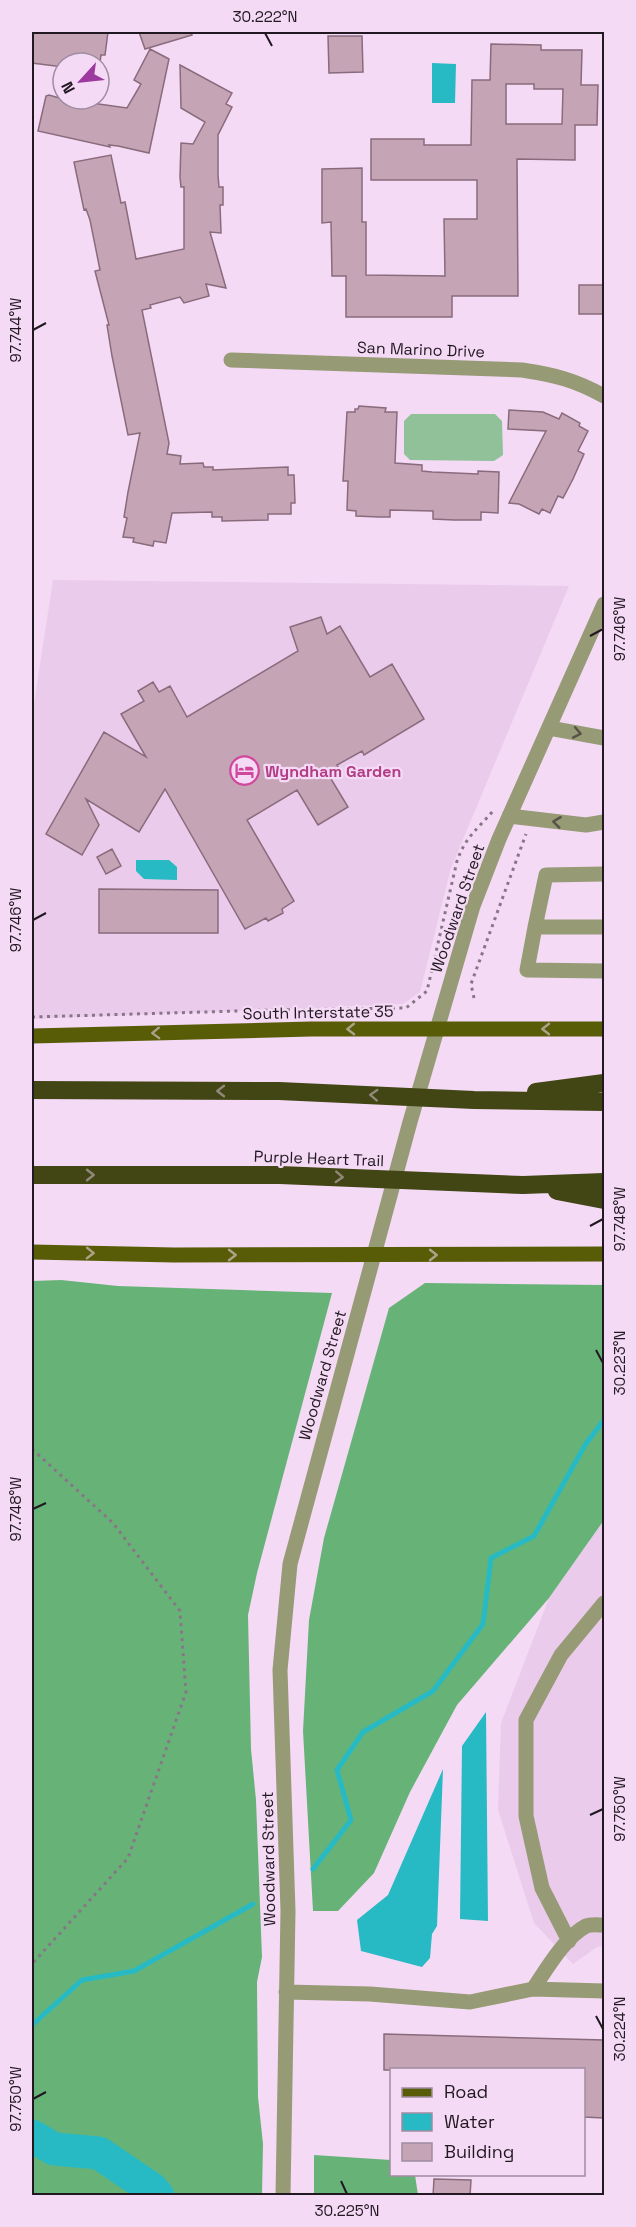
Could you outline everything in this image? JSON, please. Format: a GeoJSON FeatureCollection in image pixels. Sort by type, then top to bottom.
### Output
{"type":"FeatureCollection","features":[{"type":"Feature","properties":{"kind":"highway"},"geometry":{"type":"LineString","coordinates":[[474,1100],[604,1083]]}},
{"type":"Feature","properties":{"kind":"highway"},"geometry":{"type":"LineString","coordinates":[[32,1090],[279,1091],[474,1100],[604,1102]]}},
{"type":"Feature","properties":{"kind":"highway","name":"Purple Heart Trail"},"geometry":{"type":"LineString","coordinates":[[32,1175],[280,1174],[522,1185],[604,1182]]}},
{"type":"Feature","properties":{"kind":"highway"},"geometry":{"type":"LineString","coordinates":[[522,1185],[604,1200]]}},
{"type":"Feature","properties":{"kind":"main road","name":"South Interstate 35"},"geometry":{"type":"LineString","coordinates":[[32,1036],[438,1028],[604,1029]]}},
{"type":"Feature","properties":{"kind":"main road"},"geometry":{"type":"LineString","coordinates":[[32,1251],[174,1255],[604,1254]]}},
{"type":"Feature","properties":{"kind":"street","name":"San Marino Drive"},"geometry":{"type":"LineString","coordinates":[[231,360],[522,370],[580,383],[604,396]]}},
{"type":"Feature","properties":{"kind":"street","name":"Woodward Street"},"geometry":{"type":"LineString","coordinates":[[283,2196],[288,1911],[280,1670],[290,1564],[381,1228],[473,906],[509,816],[604,603]]}},
{"type":"Feature","properties":{"kind":"street"},"geometry":{"type":"LineString","coordinates":[[549,728],[604,738]]}},
{"type":"Feature","properties":{"kind":"street"},"geometry":{"type":"LineString","coordinates":[[509,816],[586,825],[604,822]]}},
{"type":"Feature","properties":{"kind":"street"},"geometry":{"type":"LineString","coordinates":[[604,874],[546,875],[528,970],[604,971]]}},
{"type":"Feature","properties":{"kind":"street"},"geometry":{"type":"LineString","coordinates":[[535,927],[604,927]]}},
{"type":"Feature","properties":{"kind":"street"},"geometry":{"type":"LineString","coordinates":[[569,1941],[542,1888],[526,1816],[526,1720],[561,1655],[604,1603]]}},
{"type":"Feature","properties":{"kind":"street"},"geometry":{"type":"LineString","coordinates":[[533,1989],[558,1950],[587,1925],[604,1924]]}},
{"type":"Feature","properties":{"kind":"street"},"geometry":{"type":"LineString","coordinates":[[286,1992],[370,1994],[470,2002],[533,1989],[604,1991]]}},
{"type":"Feature","properties":{"kind":"path"},"geometry":{"type":"LineString","coordinates":[[474,998],[471,984],[526,833]]}},
{"type":"Feature","properties":{"kind":"path"},"geometry":{"type":"LineString","coordinates":[[32,1017],[406,1008],[427,991],[457,861],[469,836]]}},
{"type":"Feature","properties":{"kind":"path"},"geometry":{"type":"LineString","coordinates":[[32,1449],[113,1524],[180,1611],[186,1692],[128,1858],[32,1964]]}},
{"type":"Feature","properties":{"kind":"shaded area"},"geometry":{"type":"Polygon","coordinates":[[[53,580],[569,586],[451,868],[420,992],[403,1004],[32,1019],[32,716],[53,580]]]}},
{"type":"Feature","properties":{"kind":"shaded area"},"geometry":{"type":"Polygon","coordinates":[[[604,1520],[604,1946],[597,1947],[573,1964],[534,1923],[498,1810],[501,1723],[549,1598],[604,1520]]]}},
{"type":"Feature","properties":{"kind":"green space"},"geometry":{"type":"Polygon","coordinates":[[[411,414],[495,414],[502,421],[503,455],[494,461],[410,460],[404,454],[404,421],[411,414]]]}},
{"type":"Feature","properties":{"kind":"green space"},"geometry":{"type":"Polygon","coordinates":[[[61,1280],[118,1286],[332,1293],[257,1573],[248,1615],[251,1749],[256,1800],[262,1957],[257,1982],[258,2097],[263,2144],[262,2195],[32,2195],[32,1281],[61,1280]]]}},
{"type":"Feature","properties":{"kind":"green space"},"geometry":{"type":"Polygon","coordinates":[[[425,1283],[604,1285],[604,1520],[549,1598],[457,1705],[410,1792],[374,1873],[338,1911],[313,1911],[303,1731],[309,1620],[324,1538],[389,1308],[425,1283]]]}},
{"type":"Feature","properties":{"kind":"green space"},"geometry":{"type":"Polygon","coordinates":[[[314,2155],[390,2160],[390,2176],[415,2176],[418,2195],[314,2195],[314,2155]]]}},
{"type":"Feature","properties":{"kind":"water"},"geometry":{"type":"Polygon","coordinates":[[[432,63],[456,64],[455,103],[432,103],[432,63]]]}},
{"type":"Feature","properties":{"kind":"water"},"geometry":{"type":"Polygon","coordinates":[[[136,860],[169,860],[177,867],[177,880],[144,879],[136,871],[136,860]]]}},
{"type":"Feature","properties":{"kind":"water"},"geometry":{"type":"Polygon","coordinates":[[[486,1712],[488,1921],[460,1919],[462,1746],[486,1712]]]}},
{"type":"Feature","properties":{"kind":"water"},"geometry":{"type":"Polygon","coordinates":[[[443,1769],[437,1926],[432,1934],[430,1958],[422,1967],[361,1951],[357,1920],[388,1895],[443,1769]]]}},
{"type":"Feature","properties":{"kind":"building"},"geometry":{"type":"Polygon","coordinates":[[[32,32],[108,32],[106,51],[51,51],[51,65],[32,63],[32,32]]]}},
{"type":"Feature","properties":{"kind":"building"},"geometry":{"type":"Polygon","coordinates":[[[139,32],[191,32],[192,35],[145,49],[139,32]]]}},
{"type":"Feature","properties":{"kind":"building"},"geometry":{"type":"Polygon","coordinates":[[[328,36],[362,36],[363,72],[329,73],[328,36]]]}},
{"type":"Feature","properties":{"kind":"building"},"geometry":{"type":"Polygon","coordinates":[[[491,44],[541,45],[541,50],[582,50],[581,85],[598,85],[597,125],[575,125],[575,160],[517,159],[518,296],[452,296],[452,317],[346,317],[346,276],[332,276],[331,222],[322,223],[322,169],[362,168],[362,222],[366,222],[366,275],[445,276],[444,219],[477,219],[477,180],[371,180],[371,139],[424,139],[424,145],[471,145],[472,80],[490,80],[491,44]],[[506,84],[506,124],[562,124],[563,89],[534,89],[534,84],[506,84]]]}},
{"type":"Feature","properties":{"kind":"building"},"geometry":{"type":"Polygon","coordinates":[[[150,49],[169,59],[149,153],[38,131],[46,96],[51,96],[51,111],[111,111],[111,106],[127,108],[141,84],[134,80],[150,49]]]}},
{"type":"Feature","properties":{"kind":"building"},"geometry":{"type":"Polygon","coordinates":[[[180,65],[232,93],[226,104],[232,107],[218,135],[219,187],[223,187],[223,205],[220,205],[221,233],[210,232],[226,288],[206,284],[209,296],[184,303],[180,297],[150,305],[151,308],[142,310],[169,443],[167,454],[181,456],[180,464],[203,463],[204,467],[213,467],[213,470],[288,467],[288,475],[294,475],[295,503],[291,503],[291,514],[268,514],[268,520],[222,521],[222,517],[212,517],[212,512],[172,513],[166,543],[154,541],[153,546],[133,542],[134,538],[123,537],[127,518],[124,517],[128,492],[140,433],[128,435],[112,356],[107,325],[109,325],[95,271],[100,270],[90,220],[86,209],[84,210],[74,162],[111,155],[121,203],[125,202],[136,259],[184,249],[184,187],[181,187],[180,177],[181,143],[193,144],[205,122],[181,108],[180,65]]]}},
{"type":"Feature","properties":{"kind":"building"},"geometry":{"type":"Polygon","coordinates":[[[579,285],[604,285],[604,314],[579,314],[579,285]]]}},
{"type":"Feature","properties":{"kind":"building"},"geometry":{"type":"Polygon","coordinates":[[[359,406],[386,408],[385,412],[397,412],[395,463],[422,465],[422,471],[432,472],[478,474],[478,471],[499,472],[498,513],[481,512],[481,520],[454,520],[433,519],[433,511],[390,510],[390,517],[379,517],[356,516],[356,511],[347,510],[348,481],[343,481],[347,412],[355,412],[359,406]]]}},
{"type":"Feature","properties":{"kind":"building"},"geometry":{"type":"Polygon","coordinates":[[[509,410],[543,412],[559,419],[562,413],[580,423],[579,426],[588,431],[578,451],[584,454],[573,479],[563,498],[558,496],[550,513],[542,509],[539,514],[519,504],[509,503],[546,431],[508,429],[509,410]]]}},
{"type":"Feature","properties":{"kind":"building","name":"Wyndham Garden"},"geometry":{"type":"Polygon","coordinates":[[[321,617],[327,634],[340,626],[370,677],[392,664],[424,719],[364,755],[362,751],[337,765],[339,768],[328,774],[348,807],[318,825],[297,790],[247,820],[294,901],[282,909],[283,913],[268,921],[266,918],[245,929],[165,789],[139,832],[86,799],[99,825],[82,855],[46,834],[104,732],[146,757],[121,714],[144,701],[138,691],[153,682],[159,692],[170,686],[187,717],[298,651],[290,627],[321,617]]]}},
{"type":"Feature","properties":{"kind":"building"},"geometry":{"type":"Polygon","coordinates":[[[112,849],[121,866],[106,874],[97,857],[112,849]]]}},
{"type":"Feature","properties":{"kind":"building"},"geometry":{"type":"Polygon","coordinates":[[[99,889],[218,890],[218,933],[99,933],[99,889]]]}},
{"type":"Feature","properties":{"kind":"building"},"geometry":{"type":"Polygon","coordinates":[[[384,2034],[604,2040],[604,2118],[585,2117],[585,2068],[390,2068],[390,2070],[384,2070],[384,2034]]]}},
{"type":"Feature","properties":{"kind":"building"},"geometry":{"type":"Polygon","coordinates":[[[434,2179],[471,2180],[470,2196],[433,2196],[434,2179]]]}},
{"type":"Feature","properties":{"kind":"waterway"},"geometry":{"type":"LineString","coordinates":[[313,1869],[351,1820],[337,1770],[363,1732],[433,1691],[483,1624],[491,1558],[534,1536],[585,1445],[604,1420]]}},
{"type":"Feature","properties":{"kind":"waterway"},"geometry":{"type":"LineString","coordinates":[[32,2025],[82,1980],[134,1971],[253,1904]]}},
{"type":"Feature","properties":{"kind":"waterway"},"geometry":{"type":"LineString","coordinates":[[32,2136],[54,2149],[99,2153],[152,2189],[158,2196]]}},
{"type":"Feature","properties":{"kind":"place","name":"Wyndham Garden"},"geometry":{"type":"Point","coordinates":[244,771]}}]}
